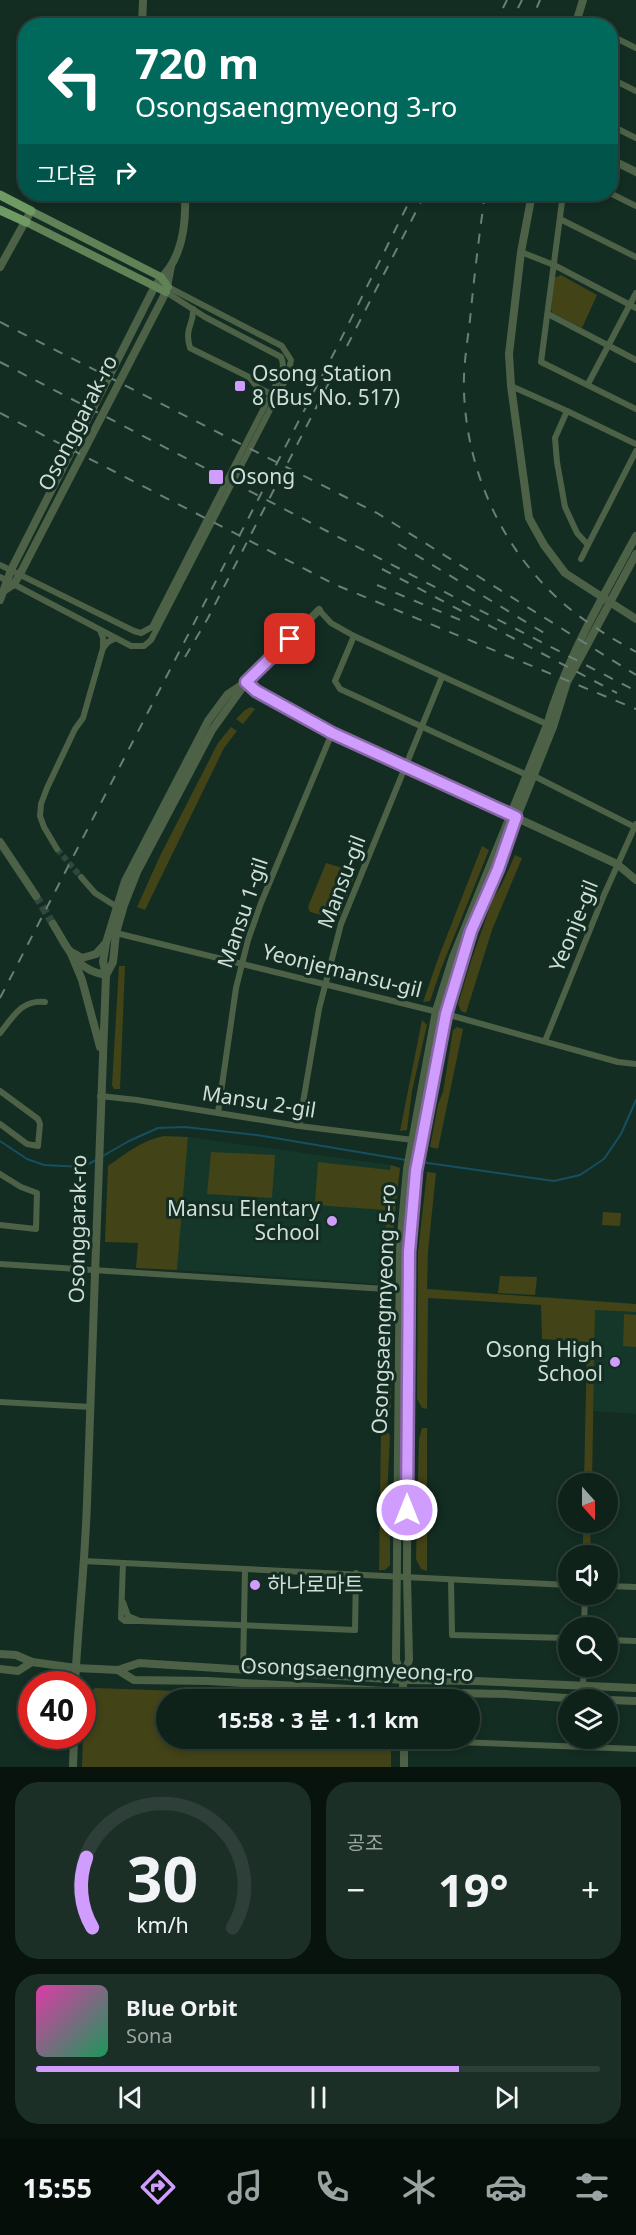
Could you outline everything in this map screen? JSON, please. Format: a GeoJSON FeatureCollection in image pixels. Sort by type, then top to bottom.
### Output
{"type":"FeatureCollection","features":[{"type":"Feature","properties":{"kind":"main road"},"geometry":{"type":"LineString","coordinates":[[0,195],[161,277],[167,290]]}},
{"type":"Feature","properties":{"kind":"main road"},"geometry":{"type":"LineString","coordinates":[[0,210],[154,286],[167,290]]}},
{"type":"Feature","properties":{"kind":"street"},"geometry":{"type":"LineString","coordinates":[[142,18],[143,0]]}},
{"type":"Feature","properties":{"kind":"street"},"geometry":{"type":"LineString","coordinates":[[577,18],[583,0]]}},
{"type":"Feature","properties":{"kind":"street"},"geometry":{"type":"LineString","coordinates":[[618,39],[636,48]]}},
{"type":"Feature","properties":{"kind":"street"},"geometry":{"type":"LineString","coordinates":[[618,82],[636,91]]}},
{"type":"Feature","properties":{"kind":"street"},"geometry":{"type":"LineString","coordinates":[[618,129],[636,138]]}},
{"type":"Feature","properties":{"kind":"street"},"geometry":{"type":"LineString","coordinates":[[618,163],[636,172]]}},
{"type":"Feature","properties":{"kind":"street"},"geometry":{"type":"LineString","coordinates":[[618,197],[636,206]]}},
{"type":"Feature","properties":{"kind":"street","name":"Osonggarak-ro"},"geometry":{"type":"LineString","coordinates":[[7,580],[20,574],[167,290],[171,266],[182,238],[185,201]]}},
{"type":"Feature","properties":{"kind":"street"},"geometry":{"type":"LineString","coordinates":[[531,201],[521,252],[509,354],[511,386],[529,518],[544,545],[565,573],[636,619]]}},
{"type":"Feature","properties":{"kind":"street"},"geometry":{"type":"LineString","coordinates":[[562,201],[541,362],[636,409]]}},
{"type":"Feature","properties":{"kind":"street"},"geometry":{"type":"LineString","coordinates":[[0,267],[31,211]]}},
{"type":"Feature","properties":{"kind":"street"},"geometry":{"type":"LineString","coordinates":[[560,219],[636,257]]}},
{"type":"Feature","properties":{"kind":"street"},"geometry":{"type":"LineString","coordinates":[[521,252],[554,265],[633,306]]}},
{"type":"Feature","properties":{"kind":"street","name":"Osonggarak-ro"},"geometry":{"type":"LineString","coordinates":[[0,600],[11,570],[154,286],[171,266]]}},
{"type":"Feature","properties":{"kind":"street"},"geometry":{"type":"LineString","coordinates":[[7,580],[132,646],[144,646],[151,640],[274,396],[284,369],[281,357],[193,309],[167,290]]}},
{"type":"Feature","properties":{"kind":"street"},"geometry":{"type":"LineString","coordinates":[[0,565],[134,631],[141,633],[149,629],[291,368],[291,360],[282,346],[167,290]]}},
{"type":"Feature","properties":{"kind":"street"},"geometry":{"type":"LineString","coordinates":[[588,384],[633,306],[636,293]]}},
{"type":"Feature","properties":{"kind":"street"},"geometry":{"type":"LineString","coordinates":[[193,309],[187,329],[190,348],[249,377],[257,387],[274,396]]}},
{"type":"Feature","properties":{"kind":"street"},"geometry":{"type":"LineString","coordinates":[[548,314],[636,360]]}},
{"type":"Feature","properties":{"kind":"street"},"geometry":{"type":"LineString","coordinates":[[511,386],[636,444]]}},
{"type":"Feature","properties":{"kind":"street"},"geometry":{"type":"LineString","coordinates":[[567,411],[555,438],[557,462],[565,507],[577,533],[588,544]]}},
{"type":"Feature","properties":{"kind":"street"},"geometry":{"type":"LineString","coordinates":[[581,559],[636,451]]}},
{"type":"Feature","properties":{"kind":"street"},"geometry":{"type":"LineString","coordinates":[[606,601],[636,536]]}},
{"type":"Feature","properties":{"kind":"street"},"geometry":{"type":"LineString","coordinates":[[606,601],[636,554]]}},
{"type":"Feature","properties":{"kind":"street","name":"Osongsaengmyeong 5-ro"},"geometry":{"type":"LineString","coordinates":[[403,1689],[403,1680],[409,1660],[404,1290],[400,1246],[407,1170],[436,1011],[453,957],[567,682],[606,601]]}},
{"type":"Feature","properties":{"kind":"street"},"geometry":{"type":"LineString","coordinates":[[106,975],[113,962],[116,933],[124,905],[137,873],[212,730],[246,682],[320,610],[331,623],[354,636],[550,726]]}},
{"type":"Feature","properties":{"kind":"street"},"geometry":{"type":"LineString","coordinates":[[57,849],[40,816],[42,804],[47,788],[75,729],[83,718],[103,648],[103,638],[99,629]]}},
{"type":"Feature","properties":{"kind":"street"},"geometry":{"type":"LineString","coordinates":[[354,636],[334,681],[340,689],[530,775],[635,826]]}},
{"type":"Feature","properties":{"kind":"street"},"geometry":{"type":"LineString","coordinates":[[103,648],[116,638]]}},
{"type":"Feature","properties":{"kind":"street","name":"Mansu-gil"},"geometry":{"type":"LineString","coordinates":[[299,1126],[324,984],[341,924],[442,677]]}},
{"type":"Feature","properties":{"kind":"street"},"geometry":{"type":"LineString","coordinates":[[246,682],[256,691],[332,733],[617,864],[636,880]]}},
{"type":"Feature","properties":{"kind":"street"},"geometry":{"type":"LineString","coordinates":[[106,975],[103,962],[106,943],[125,881],[208,721],[228,694],[246,682]]}},
{"type":"Feature","properties":{"kind":"street","name":"Mansu 1-gil"},"geometry":{"type":"LineString","coordinates":[[218,1113],[236,987],[242,962],[261,903],[332,733]]}},
{"type":"Feature","properties":{"kind":"street","name":"Osongsaengmyeong 5-ro"},"geometry":{"type":"LineString","coordinates":[[403,1680],[396,1660],[396,1575],[404,1290],[416,1171],[446,1014],[471,931],[498,869],[513,816]]}},
{"type":"Feature","properties":{"kind":"street","name":"Yeonje-gil"},"geometry":{"type":"LineString","coordinates":[[545,1041],[617,864],[635,826]]}},
{"type":"Feature","properties":{"kind":"street"},"geometry":{"type":"LineString","coordinates":[[0,842],[36,896]]}},
{"type":"Feature","properties":{"kind":"street"},"geometry":{"type":"LineString","coordinates":[[81,877],[95,894],[117,907]]}},
{"type":"Feature","properties":{"kind":"street"},"geometry":{"type":"LineString","coordinates":[[53,924],[81,966],[92,973],[106,975]]}},
{"type":"Feature","properties":{"kind":"street","name":"Yeonjemansu-gil"},"geometry":{"type":"LineString","coordinates":[[116,933],[242,962],[436,1011],[618,1062],[636,1064]]}},
{"type":"Feature","properties":{"kind":"street"},"geometry":{"type":"LineString","coordinates":[[70,951],[82,958],[90,957],[106,943]]}},
{"type":"Feature","properties":{"kind":"street"},"geometry":{"type":"LineString","coordinates":[[70,951],[87,998],[102,1055]]}},
{"type":"Feature","properties":{"kind":"street","name":"Osonggarak-ro"},"geometry":{"type":"LineString","coordinates":[[76,1671],[91,1407],[98,1141],[106,975]]}},
{"type":"Feature","properties":{"kind":"street"},"geometry":{"type":"LineString","coordinates":[[0,1033],[24,1005],[31,1002],[45,1002]]}},
{"type":"Feature","properties":{"kind":"street"},"geometry":{"type":"LineString","coordinates":[[0,1091],[38,1119],[40,1125],[38,1146],[27,1144],[0,1124]]}},
{"type":"Feature","properties":{"kind":"street","name":"Mansu 2-gil"},"geometry":{"type":"LineString","coordinates":[[100,1096],[299,1126],[413,1140]]}},
{"type":"Feature","properties":{"kind":"street"},"geometry":{"type":"LineString","coordinates":[[0,1174],[21,1187],[37,1193],[36,1229],[0,1225]]}},
{"type":"Feature","properties":{"kind":"street"},"geometry":{"type":"LineString","coordinates":[[0,1264],[404,1290]]}},
{"type":"Feature","properties":{"kind":"street"},"geometry":{"type":"LineString","coordinates":[[0,1402],[91,1407]]}},
{"type":"Feature","properties":{"kind":"street"},"geometry":{"type":"LineString","coordinates":[[83,1561],[558,1585]]}},
{"type":"Feature","properties":{"kind":"street","name":"Osongsaengmyeong-ro"},"geometry":{"type":"LineString","coordinates":[[123,1563],[122,1619],[126,1621],[355,1630],[356,1573]]}},
{"type":"Feature","properties":{"kind":"street"},"geometry":{"type":"LineString","coordinates":[[244,1624],[245,1570]]}},
{"type":"Feature","properties":{"kind":"street"},"geometry":{"type":"LineString","coordinates":[[451,1580],[452,1635],[558,1638]]}},
{"type":"Feature","properties":{"kind":"street"},"geometry":{"type":"LineString","coordinates":[[618,1586],[636,1587]]}},
{"type":"Feature","properties":{"kind":"street","name":"Osongsaengmyeong-ro"},"geometry":{"type":"LineString","coordinates":[[243,1669],[244,1624]]}},
{"type":"Feature","properties":{"kind":"street"},"geometry":{"type":"LineString","coordinates":[[618,1640],[636,1641]]}},
{"type":"Feature","properties":{"kind":"street","name":"Osongsaengmyeong-ro"},"geometry":{"type":"LineString","coordinates":[[0,1654],[16,1655],[32,1662],[76,1668],[118,1670],[139,1663],[403,1680],[475,1680],[636,1688]]}},
{"type":"Feature","properties":{"kind":"street","name":"Osongsaengmyeong-ro"},"geometry":{"type":"LineString","coordinates":[[0,1669],[18,1671],[32,1662]]}},
{"type":"Feature","properties":{"kind":"street","name":"Osongsaengmyeong-ro"},"geometry":{"type":"LineString","coordinates":[[118,1670],[134,1680],[208,1681],[312,1689]]}},
{"type":"Feature","properties":{"kind":"street"},"geometry":{"type":"LineString","coordinates":[[583,1677],[583,1685]]}},
{"type":"Feature","properties":{"kind":"street","name":"Osongsaengmyeong-ro"},"geometry":{"type":"LineString","coordinates":[[480,1694],[558,1697]]}},
{"type":"Feature","properties":{"kind":"street"},"geometry":{"type":"LineString","coordinates":[[618,1700],[636,1701]]}},
{"type":"Feature","properties":{"kind":"street"},"geometry":{"type":"LineString","coordinates":[[480,1740],[558,1742]]}},
{"type":"Feature","properties":{"kind":"street"},"geometry":{"type":"LineString","coordinates":[[618,1747],[636,1749]]}},
{"type":"Feature","properties":{"kind":"street"},"geometry":{"type":"LineString","coordinates":[[72,1767],[73,1749]]}},
{"type":"Feature","properties":{"kind":"street"},"geometry":{"type":"LineString","coordinates":[[404,1749],[404,1767]]}},
{"type":"Feature","properties":{"kind":"shaded area"},"geometry":{"type":"Polygon","coordinates":[[[561,275],[597,295],[582,328],[551,310],[554,278],[561,275]]]}},
{"type":"Feature","properties":{"kind":"shaded area"},"geometry":{"type":"Polygon","coordinates":[[[251,707],[255,709],[243,724],[236,719],[245,710],[251,707]]]}},
{"type":"Feature","properties":{"kind":"shaded area"},"geometry":{"type":"Polygon","coordinates":[[[231,727],[237,731],[224,748],[145,910],[137,907],[160,856],[218,743],[231,727]]]}},
{"type":"Feature","properties":{"kind":"shaded area"},"geometry":{"type":"Polygon","coordinates":[[[482,846],[489,850],[430,1001],[423,1002],[439,956],[482,846]]]}},
{"type":"Feature","properties":{"kind":"shaded area"},"geometry":{"type":"Polygon","coordinates":[[[515,855],[522,858],[492,930],[466,1013],[461,1011],[458,1004],[471,961],[493,898],[515,855]]]}},
{"type":"Feature","properties":{"kind":"shaded area"},"geometry":{"type":"Polygon","coordinates":[[[326,863],[356,872],[340,915],[332,918],[310,912],[308,907],[326,863]]]}},
{"type":"Feature","properties":{"kind":"shaded area"},"geometry":{"type":"Polygon","coordinates":[[[119,966],[125,966],[120,1089],[114,1089],[112,1085],[119,966]]]}},
{"type":"Feature","properties":{"kind":"shaded area"},"geometry":{"type":"Polygon","coordinates":[[[422,1020],[427,1025],[412,1091],[407,1130],[400,1131],[422,1020]]]}},
{"type":"Feature","properties":{"kind":"shaded area"},"geometry":{"type":"Polygon","coordinates":[[[457,1027],[463,1029],[438,1149],[430,1147],[438,1104],[443,1092],[453,1030],[457,1027]]]}},
{"type":"Feature","properties":{"kind":"shaded area"},"geometry":{"type":"Polygon","coordinates":[[[164,1136],[188,1137],[177,1270],[136,1268],[138,1243],[105,1242],[108,1166],[142,1144],[164,1136]]]}},
{"type":"Feature","properties":{"kind":"shaded area"},"geometry":{"type":"Polygon","coordinates":[[[188,1137],[391,1165],[380,1284],[177,1270],[188,1137]]]}},
{"type":"Feature","properties":{"kind":"shaded area"},"geometry":{"type":"Polygon","coordinates":[[[211,1152],[275,1155],[272,1198],[207,1194],[211,1152]]]}},
{"type":"Feature","properties":{"kind":"shaded area"},"geometry":{"type":"Polygon","coordinates":[[[318,1162],[390,1170],[391,1165],[400,1168],[388,1280],[384,1284],[380,1284],[389,1191],[385,1210],[315,1205],[318,1162]]]}},
{"type":"Feature","properties":{"kind":"shaded area"},"geometry":{"type":"Polygon","coordinates":[[[427,1172],[436,1173],[428,1251],[427,1289],[636,1304],[636,1312],[595,1310],[592,1473],[584,1473],[587,1342],[542,1339],[541,1305],[428,1298],[427,1409],[422,1408],[417,1399],[418,1252],[427,1172]]]}},
{"type":"Feature","properties":{"kind":"shaded area"},"geometry":{"type":"Polygon","coordinates":[[[603,1212],[621,1213],[620,1226],[602,1225],[603,1212]]]}},
{"type":"Feature","properties":{"kind":"shaded area"},"geometry":{"type":"Polygon","coordinates":[[[500,1276],[537,1277],[535,1295],[498,1293],[500,1276]]]}},
{"type":"Feature","properties":{"kind":"shaded area"},"geometry":{"type":"Polygon","coordinates":[[[383,1301],[392,1307],[391,1407],[388,1411],[381,1410],[383,1301]]]}},
{"type":"Feature","properties":{"kind":"shaded area","name":"Osong High School"},"geometry":{"type":"Polygon","coordinates":[[[595,1310],[636,1312],[636,1414],[593,1411],[595,1310]]]}},
{"type":"Feature","properties":{"kind":"shaded area"},"geometry":{"type":"Polygon","coordinates":[[[624,1314],[636,1315],[636,1347],[623,1346],[624,1314]]]}},
{"type":"Feature","properties":{"kind":"shaded area"},"geometry":{"type":"Polygon","coordinates":[[[422,1428],[427,1428],[427,1571],[421,1569],[416,1559],[419,1439],[422,1428]]]}},
{"type":"Feature","properties":{"kind":"shaded area"},"geometry":{"type":"Polygon","coordinates":[[[381,1431],[386,1431],[390,1435],[387,1496],[390,1508],[390,1565],[385,1570],[379,1570],[381,1431]]]}},
{"type":"Feature","properties":{"kind":"shaded area"},"geometry":{"type":"Polygon","coordinates":[[[583,1533],[591,1533],[590,1545],[583,1545],[583,1533]]]}},
{"type":"Feature","properties":{"kind":"shaded area"},"geometry":{"type":"Polygon","coordinates":[[[96,1688],[156,1690],[156,1749],[391,1749],[391,1767],[82,1767],[83,1749],[96,1749],[96,1688]]]}},
{"type":"Feature","properties":{"kind":"waterway"},"geometry":{"type":"LineString","coordinates":[[421,1162],[554,1181],[580,1175],[604,1159],[621,1134],[636,1100]]}},
{"type":"Feature","properties":{"kind":"waterway"},"geometry":{"type":"LineString","coordinates":[[101,1157],[158,1128],[185,1127],[257,1135],[406,1160]]}},
{"type":"Feature","properties":{"kind":"waterway"},"geometry":{"type":"LineString","coordinates":[[0,1141],[27,1159],[44,1165],[83,1167],[96,1160]]}},
{"type":"Feature","properties":{"kind":"tunnel"},"geometry":{"type":"LineString","coordinates":[[57,849],[81,877]]}},
{"type":"Feature","properties":{"kind":"tunnel"},"geometry":{"type":"LineString","coordinates":[[36,896],[53,924]]}},
{"type":"Feature","properties":{"kind":"railway"},"geometry":{"type":"LineString","coordinates":[[498,18],[507,0]]}},
{"type":"Feature","properties":{"kind":"railway"},"geometry":{"type":"LineString","coordinates":[[513,18],[522,0]]}},
{"type":"Feature","properties":{"kind":"railway"},"geometry":{"type":"LineString","coordinates":[[532,18],[540,0]]}},
{"type":"Feature","properties":{"kind":"railway"},"geometry":{"type":"LineString","coordinates":[[0,998],[336,349],[410,201]]}},
{"type":"Feature","properties":{"kind":"railway"},"geometry":{"type":"LineString","coordinates":[[347,346],[421,201]]}},
{"type":"Feature","properties":{"kind":"railway"},"geometry":{"type":"LineString","coordinates":[[484,201],[464,383],[472,452],[481,481],[506,535],[542,583],[581,618],[636,652]]}},
{"type":"Feature","properties":{"kind":"railway"},"geometry":{"type":"LineString","coordinates":[[0,322],[377,513],[636,675]]}},
{"type":"Feature","properties":{"kind":"railway"},"geometry":{"type":"LineString","coordinates":[[0,362],[636,691]]}},
{"type":"Feature","properties":{"kind":"railway"},"geometry":{"type":"LineString","coordinates":[[185,657],[208,618],[338,365]]}},
{"type":"Feature","properties":{"kind":"railway"},"geometry":{"type":"LineString","coordinates":[[0,413],[336,585],[636,709]]}},
{"type":"Feature","properties":{"kind":"railway"},"geometry":{"type":"LineString","coordinates":[[398,544],[549,636]]}},
{"type":"Feature","properties":{"kind":"railway"},"geometry":{"type":"LineString","coordinates":[[382,569],[617,693]]}},
{"type":"Feature","properties":{"kind":"railway"},"geometry":{"type":"LineString","coordinates":[[377,585],[465,622]]}},
{"type":"Feature","properties":{"kind":"place","name":"Osong Station 8 (Bus No. 517)"},"geometry":{"type":"Point","coordinates":[240,386]}},
{"type":"Feature","properties":{"kind":"place","name":"Osong"},"geometry":{"type":"Point","coordinates":[216,477]}},
{"type":"Feature","properties":{"kind":"place","name":"Mansu Elentary School"},"geometry":{"type":"Point","coordinates":[332,1221]}},
{"type":"Feature","properties":{"kind":"place","name":"Osong High School"},"geometry":{"type":"Point","coordinates":[615,1362]}},
{"type":"Feature","properties":{"kind":"place","name":"하나로마트"},"geometry":{"type":"Point","coordinates":[255,1585]}},
{"type":"Feature","properties":{"kind":"route"},"geometry":{"type":"LineString","coordinates":[[290,639],[246,682],[256,691],[332,733],[516,817],[459,967],[446,1014],[416,1171],[410,1219],[409,1252],[407,1510]]}}]}
